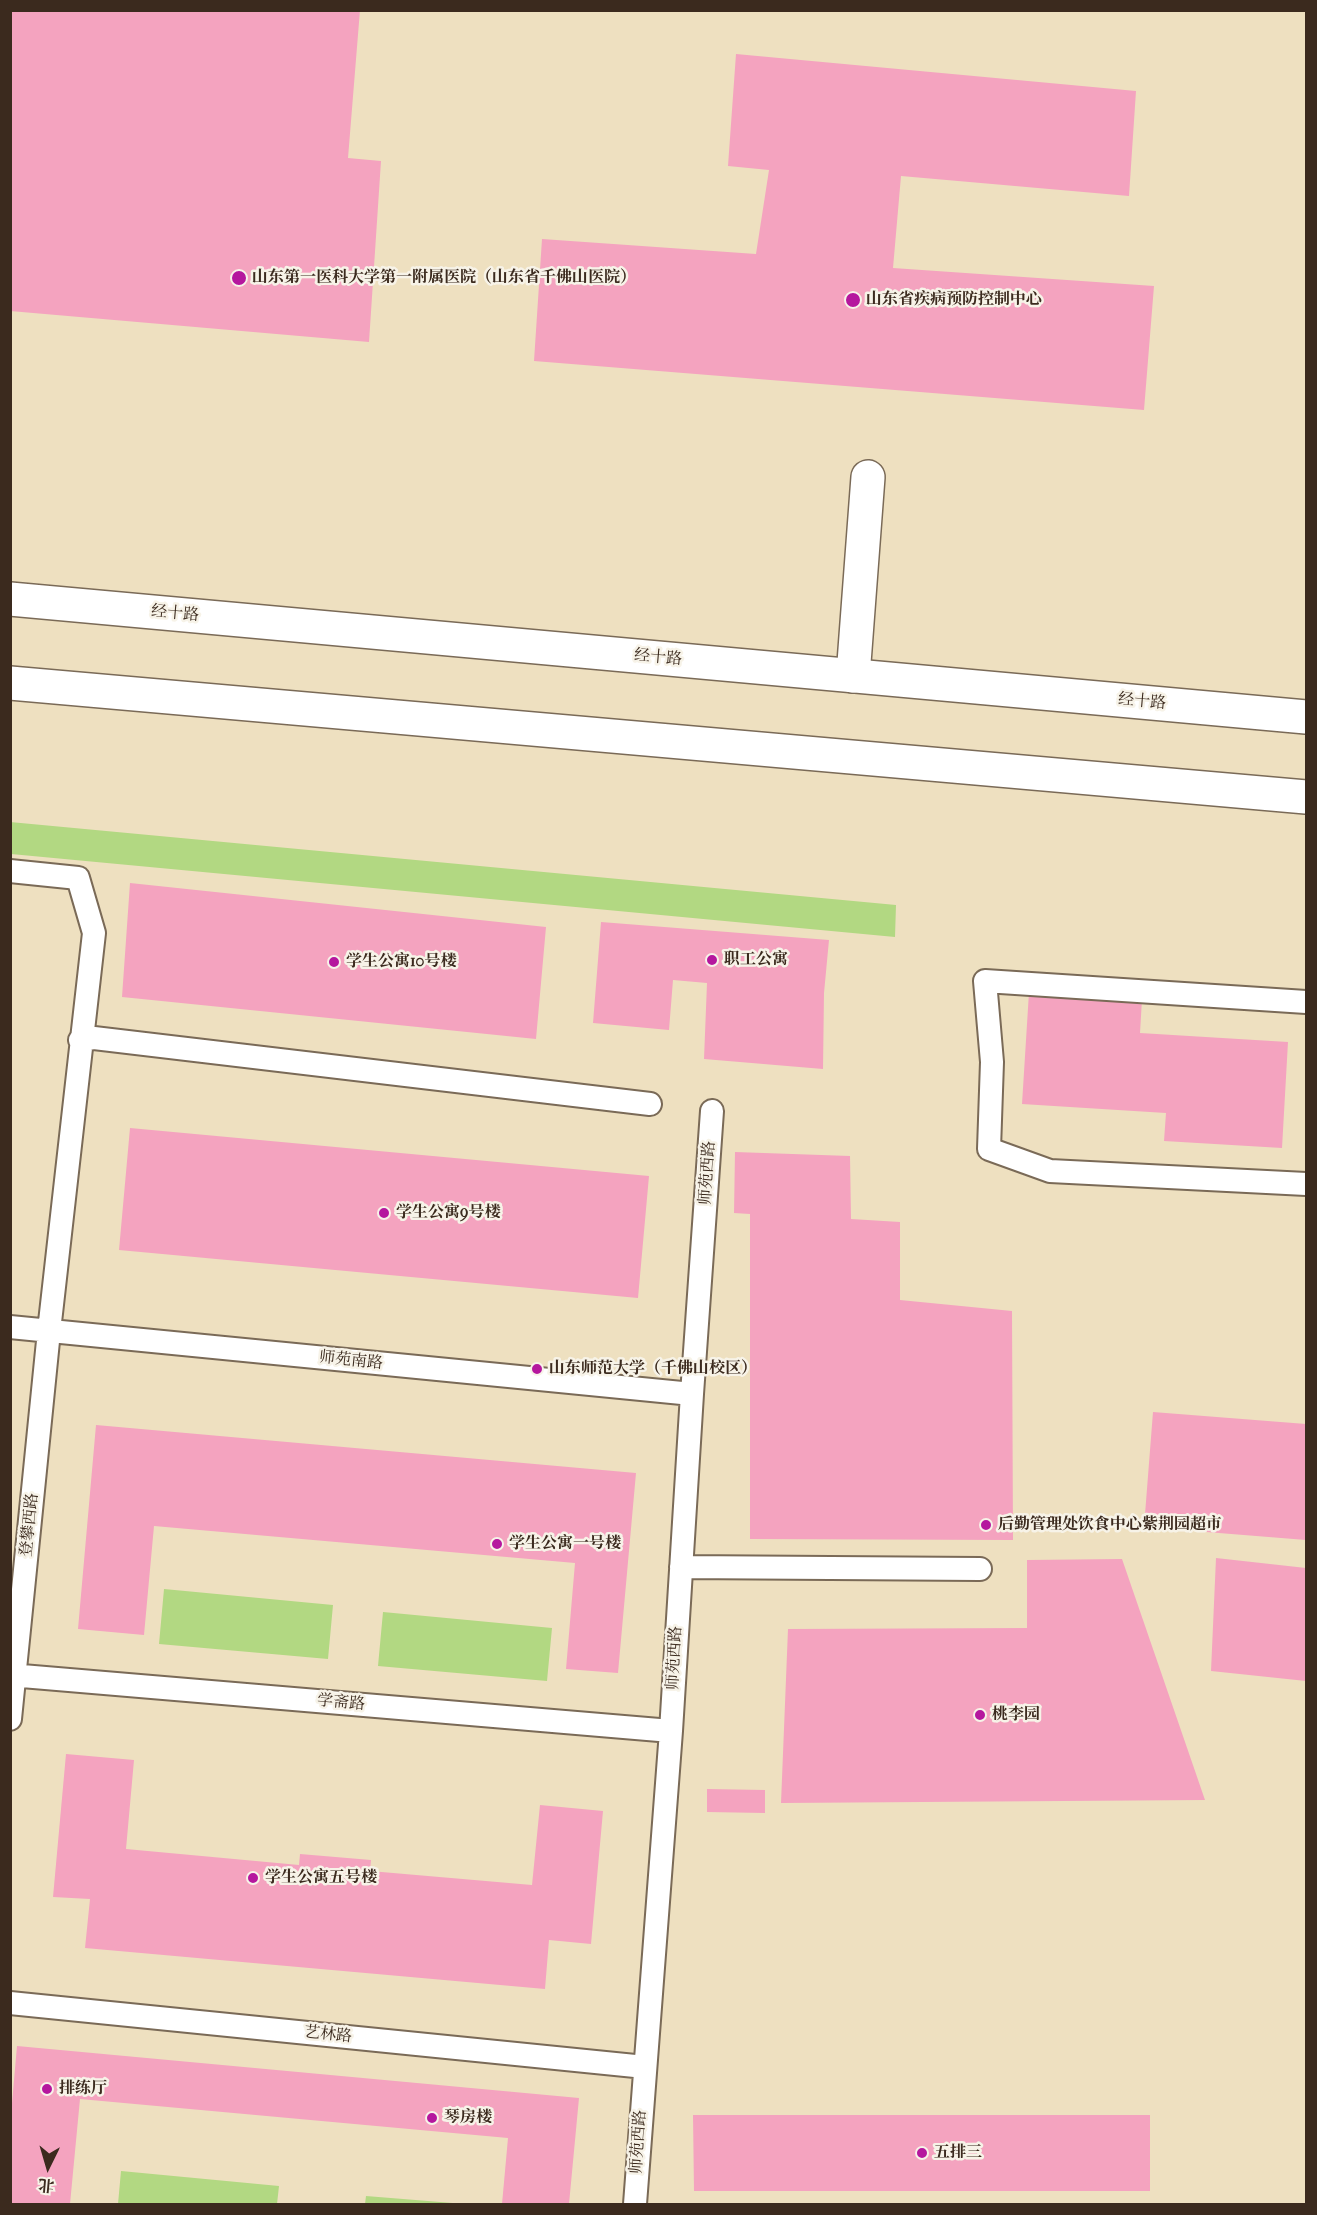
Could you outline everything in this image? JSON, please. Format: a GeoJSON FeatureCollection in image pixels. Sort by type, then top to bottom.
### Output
{"type":"FeatureCollection","features":[{"type":"Feature","properties":{"kind":"main road"},"geometry":{"type":"LineString","coordinates":[[853,676],[868,477]]}},
{"type":"Feature","properties":{"kind":"main road","name":"经十路"},"geometry":{"type":"LineString","coordinates":[[10,599],[1306,717]]}},
{"type":"Feature","properties":{"kind":"main road"},"geometry":{"type":"LineString","coordinates":[[10,684],[1306,797]]}},
{"type":"Feature","properties":{"kind":"lane","name":"登攀西路"},"geometry":{"type":"LineString","coordinates":[[10,871],[78,878],[94,933],[80,1040],[10,1719]]}},
{"type":"Feature","properties":{"kind":"lane"},"geometry":{"type":"LineString","coordinates":[[1306,1002],[984,981],[992,1062],[988,1149],[1050,1171],[1306,1184]]}},
{"type":"Feature","properties":{"kind":"lane"},"geometry":{"type":"LineString","coordinates":[[80,1040],[94,1038],[651,1104]]}},
{"type":"Feature","properties":{"kind":"lane","name":"师苑西路"},"geometry":{"type":"LineString","coordinates":[[635,2205],[671,1731],[712,1111]]}},
{"type":"Feature","properties":{"kind":"lane","name":"师苑南路"},"geometry":{"type":"LineString","coordinates":[[10,1327],[692,1394]]}},
{"type":"Feature","properties":{"kind":"lane"},"geometry":{"type":"LineString","coordinates":[[681,1567],[980,1569]]}},
{"type":"Feature","properties":{"kind":"lane","name":"学斋路"},"geometry":{"type":"LineString","coordinates":[[13,1675],[671,1731]]}},
{"type":"Feature","properties":{"kind":"lane","name":"艺林路"},"geometry":{"type":"LineString","coordinates":[[10,2003],[645,2067]]}},
{"type":"Feature","properties":{"kind":"green space"},"geometry":{"type":"Polygon","coordinates":[[[10,822],[896,905],[895,937],[11,854],[10,822]]]}},
{"type":"Feature","properties":{"kind":"green space"},"geometry":{"type":"Polygon","coordinates":[[[164,1589],[333,1605],[328,1659],[159,1644],[164,1589]]]}},
{"type":"Feature","properties":{"kind":"green space"},"geometry":{"type":"Polygon","coordinates":[[[383,1612],[552,1628],[547,1681],[378,1666],[383,1612]]]}},
{"type":"Feature","properties":{"kind":"green space"},"geometry":{"type":"Polygon","coordinates":[[[121,2171],[279,2186],[277,2204],[118,2204],[121,2171]]]}},
{"type":"Feature","properties":{"kind":"green space"},"geometry":{"type":"Polygon","coordinates":[[[366,2196],[465,2204],[365,2204],[366,2196]]]}},
{"type":"Feature","properties":{"kind":"building"},"geometry":{"type":"Polygon","coordinates":[[[10,10],[360,10],[348,158],[381,161],[369,342],[10,311],[10,10]]]}},
{"type":"Feature","properties":{"kind":"building"},"geometry":{"type":"Polygon","coordinates":[[[736,54],[1136,91],[1129,196],[901,176],[893,268],[1154,286],[1144,410],[534,361],[542,239],[756,254],[769,170],[728,166],[736,54]]]}},
{"type":"Feature","properties":{"kind":"building","name":"学生公寓10号楼"},"geometry":{"type":"Polygon","coordinates":[[[130,883],[546,927],[536,1039],[122,997],[130,883]]]}},
{"type":"Feature","properties":{"kind":"building","name":"职工公寓"},"geometry":{"type":"Polygon","coordinates":[[[601,922],[829,940],[824,993],[823,1069],[704,1059],[707,983],[673,980],[669,1030],[593,1023],[601,922]]]}},
{"type":"Feature","properties":{"kind":"building"},"geometry":{"type":"Polygon","coordinates":[[[1029,992],[1142,999],[1140,1033],[1288,1042],[1282,1148],[1164,1141],[1166,1113],[1022,1104],[1029,992]]]}},
{"type":"Feature","properties":{"kind":"building","name":"学生公寓9号楼"},"geometry":{"type":"Polygon","coordinates":[[[130,1128],[649,1176],[638,1298],[119,1250],[130,1128]]]}},
{"type":"Feature","properties":{"kind":"building"},"geometry":{"type":"Polygon","coordinates":[[[735,1152],[850,1156],[851,1219],[900,1222],[900,1300],[1012,1311],[1013,1540],[750,1539],[750,1214],[734,1213],[735,1152]]]}},
{"type":"Feature","properties":{"kind":"building"},"geometry":{"type":"Polygon","coordinates":[[[1153,1412],[1306,1424],[1306,1540],[1144,1527],[1153,1412]]]}},
{"type":"Feature","properties":{"kind":"building","name":"学生公寓一号楼"},"geometry":{"type":"Polygon","coordinates":[[[96,1425],[636,1473],[618,1673],[566,1669],[575,1563],[154,1526],[144,1635],[78,1629],[96,1425]]]}},
{"type":"Feature","properties":{"kind":"building"},"geometry":{"type":"Polygon","coordinates":[[[1216,1558],[1306,1568],[1306,1681],[1211,1671],[1216,1558]]]}},
{"type":"Feature","properties":{"kind":"building","name":"桃李园"},"geometry":{"type":"Polygon","coordinates":[[[1122,1559],[1205,1800],[781,1803],[788,1629],[1027,1628],[1027,1560],[1122,1559]]]}},
{"type":"Feature","properties":{"kind":"building","name":"学生公寓五号楼"},"geometry":{"type":"Polygon","coordinates":[[[66,1754],[134,1760],[126,1849],[299,1865],[300,1854],[371,1860],[370,1871],[532,1885],[540,1805],[603,1811],[591,1944],[549,1940],[545,1989],[85,1948],[90,1899],[53,1897],[66,1754]]]}},
{"type":"Feature","properties":{"kind":"building"},"geometry":{"type":"Polygon","coordinates":[[[707,1789],[765,1790],[765,1813],[707,1812],[707,1789]]]}},
{"type":"Feature","properties":{"kind":"building","name":"琴房楼"},"geometry":{"type":"Polygon","coordinates":[[[17,2046],[579,2098],[569,2204],[502,2204],[508,2138],[80,2099],[70,2204],[10,2204],[10,2126],[17,2046]]]}},
{"type":"Feature","properties":{"kind":"building","name":"五排三"},"geometry":{"type":"Polygon","coordinates":[[[693,2115],[1150,2115],[1150,2191],[694,2191],[693,2115]]]}},
{"type":"Feature","properties":{"kind":"place","name":"山东第一医科大学第一附属医院（山东省千佛山医院）"},"geometry":{"type":"Point","coordinates":[239,278]}},
{"type":"Feature","properties":{"kind":"place","name":"山东省疾病预防控制中心"},"geometry":{"type":"Point","coordinates":[853,300]}},
{"type":"Feature","properties":{"kind":"place","name":"职工公寓"},"geometry":{"type":"Point","coordinates":[712,960]}},
{"type":"Feature","properties":{"kind":"place","name":"学生公寓10号楼"},"geometry":{"type":"Point","coordinates":[334,962]}},
{"type":"Feature","properties":{"kind":"place","name":"学生公寓9号楼"},"geometry":{"type":"Point","coordinates":[384,1213]}},
{"type":"Feature","properties":{"kind":"place","name":"山东师范大学（千佛山校区）"},"geometry":{"type":"Point","coordinates":[537,1369]}},
{"type":"Feature","properties":{"kind":"place","name":"后勤管理处饮食中心紫荆园超市"},"geometry":{"type":"Point","coordinates":[986,1525]}},
{"type":"Feature","properties":{"kind":"place","name":"学生公寓一号楼"},"geometry":{"type":"Point","coordinates":[497,1544]}},
{"type":"Feature","properties":{"kind":"place","name":"桃李园"},"geometry":{"type":"Point","coordinates":[980,1715]}},
{"type":"Feature","properties":{"kind":"place","name":"学生公寓五号楼"},"geometry":{"type":"Point","coordinates":[253,1878]}},
{"type":"Feature","properties":{"kind":"place","name":"排练厅"},"geometry":{"type":"Point","coordinates":[47,2089]}},
{"type":"Feature","properties":{"kind":"place","name":"琴房楼"},"geometry":{"type":"Point","coordinates":[432,2118]}},
{"type":"Feature","properties":{"kind":"place","name":"五排三"},"geometry":{"type":"Point","coordinates":[922,2153]}}]}
